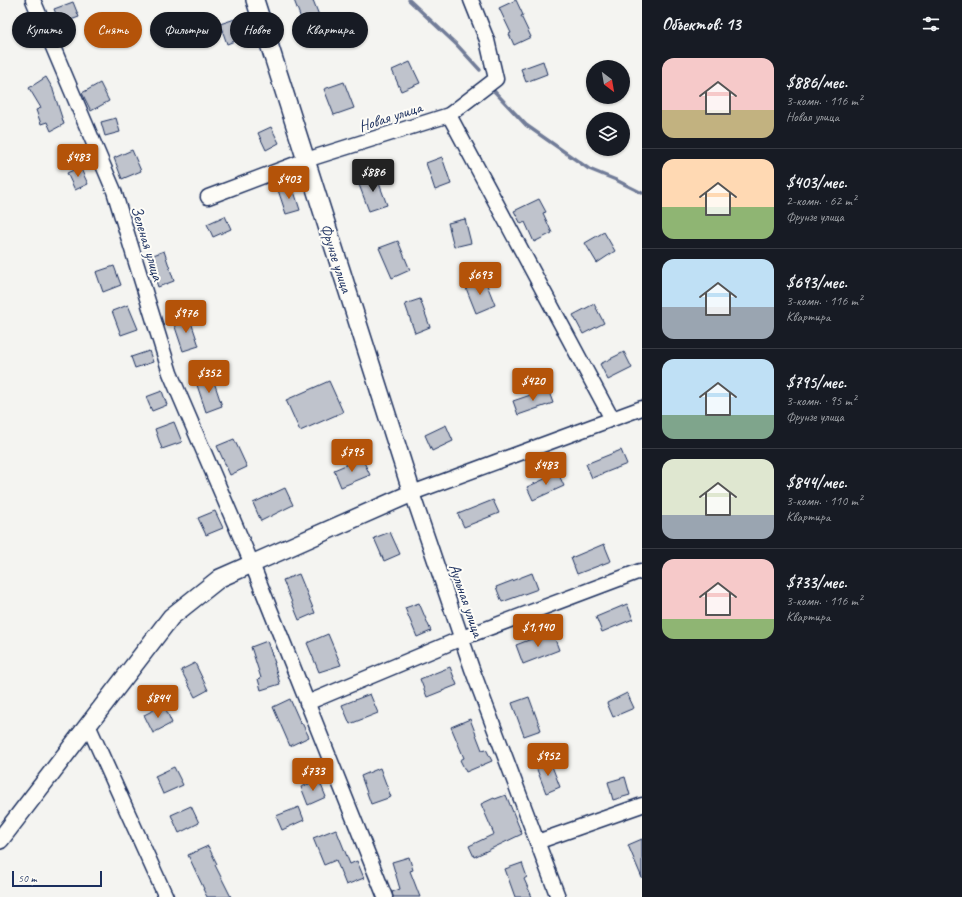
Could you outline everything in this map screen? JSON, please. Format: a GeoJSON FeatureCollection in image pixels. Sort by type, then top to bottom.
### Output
{"type":"FeatureCollection","features":[{"type":"Feature","properties":{"kind":"street","name":"Зеленая улица"},"geometry":{"type":"LineString","coordinates":[[33,0],[114,191],[170,373],[252,564],[385,897]]}},
{"type":"Feature","properties":{"kind":"street","name":"Фрунзе улица"},"geometry":{"type":"LineString","coordinates":[[255,0],[412,493]]}},
{"type":"Feature","properties":{"kind":"street","name":"Новая улица"},"geometry":{"type":"LineString","coordinates":[[208,197],[306,160],[449,115],[496,79],[487,40],[471,0]]}},
{"type":"Feature","properties":{"kind":"street"},"geometry":{"type":"LineString","coordinates":[[449,115],[612,419]]}},
{"type":"Feature","properties":{"kind":"street"},"geometry":{"type":"LineString","coordinates":[[0,840],[170,617],[220,578],[412,493],[642,408]]}},
{"type":"Feature","properties":{"kind":"street","name":"Аульная улица"},"geometry":{"type":"LineString","coordinates":[[412,493],[462,638],[558,897]]}},
{"type":"Feature","properties":{"kind":"street"},"geometry":{"type":"LineString","coordinates":[[307,703],[462,638],[640,571],[642,573]]}},
{"type":"Feature","properties":{"kind":"street"},"geometry":{"type":"LineString","coordinates":[[88,724],[166,897]]}},
{"type":"Feature","properties":{"kind":"street"},"geometry":{"type":"LineString","coordinates":[[537,842],[642,805]]}},
{"type":"Feature","properties":{"kind":"building"},"geometry":{"type":"Polygon","coordinates":[[[294,0],[313,0],[318,12],[299,12],[294,0]]]}},
{"type":"Feature","properties":{"kind":"building"},"geometry":{"type":"Polygon","coordinates":[[[516,0],[523,15],[521,16],[531,37],[514,45],[509,34],[511,33],[499,8],[516,0]]]}},
{"type":"Feature","properties":{"kind":"building"},"geometry":{"type":"Polygon","coordinates":[[[73,2],[79,17],[76,18],[76,12],[55,12],[54,9],[73,2]]]}},
{"type":"Feature","properties":{"kind":"building"},"geometry":{"type":"Polygon","coordinates":[[[230,21],[230,43],[227,44],[222,30],[222,23],[230,21]]]}},
{"type":"Feature","properties":{"kind":"building"},"geometry":{"type":"Polygon","coordinates":[[[543,61],[547,74],[526,82],[521,69],[543,61]]]}},
{"type":"Feature","properties":{"kind":"building"},"geometry":{"type":"Polygon","coordinates":[[[410,62],[420,83],[401,91],[392,70],[410,62]]]}},
{"type":"Feature","properties":{"kind":"building"},"geometry":{"type":"Polygon","coordinates":[[[46,77],[53,89],[64,124],[51,131],[47,122],[41,124],[36,110],[41,108],[29,88],[46,77]]]}},
{"type":"Feature","properties":{"kind":"building"},"geometry":{"type":"Polygon","coordinates":[[[344,82],[354,108],[334,115],[324,89],[344,82]]]}},
{"type":"Feature","properties":{"kind":"building"},"geometry":{"type":"Polygon","coordinates":[[[100,83],[109,101],[91,111],[82,93],[100,83]]]}},
{"type":"Feature","properties":{"kind":"building"},"geometry":{"type":"Polygon","coordinates":[[[116,118],[120,132],[105,136],[101,122],[116,118]]]}},
{"type":"Feature","properties":{"kind":"building"},"geometry":{"type":"Polygon","coordinates":[[[271,127],[279,143],[266,150],[258,133],[271,127]]]}},
{"type":"Feature","properties":{"kind":"building"},"geometry":{"type":"Polygon","coordinates":[[[132,150],[141,171],[122,179],[114,158],[132,150]]]}},
{"type":"Feature","properties":{"kind":"building"},"geometry":{"type":"Polygon","coordinates":[[[442,157],[451,184],[435,190],[426,163],[442,157]]]}},
{"type":"Feature","properties":{"kind":"building"},"geometry":{"type":"Polygon","coordinates":[[[80,167],[88,184],[75,190],[67,173],[80,167]]]}},
{"type":"Feature","properties":{"kind":"building"},"geometry":{"type":"Polygon","coordinates":[[[376,175],[387,205],[369,211],[358,182],[376,175]]]}},
{"type":"Feature","properties":{"kind":"building"},"geometry":{"type":"Polygon","coordinates":[[[292,185],[300,210],[286,214],[278,190],[292,185]]]}},
{"type":"Feature","properties":{"kind":"building"},"geometry":{"type":"Polygon","coordinates":[[[539,199],[546,212],[543,213],[552,233],[534,242],[525,222],[521,224],[514,211],[539,199]]]}},
{"type":"Feature","properties":{"kind":"building"},"geometry":{"type":"Polygon","coordinates":[[[225,216],[231,229],[213,237],[207,224],[225,216]]]}},
{"type":"Feature","properties":{"kind":"building"},"geometry":{"type":"Polygon","coordinates":[[[465,219],[471,243],[454,247],[448,223],[465,219]]]}},
{"type":"Feature","properties":{"kind":"building"},"geometry":{"type":"Polygon","coordinates":[[[604,232],[615,251],[597,263],[585,243],[604,232]]]}},
{"type":"Feature","properties":{"kind":"building"},"geometry":{"type":"Polygon","coordinates":[[[398,241],[410,270],[392,278],[379,248],[398,241]]]}},
{"type":"Feature","properties":{"kind":"building"},"geometry":{"type":"Polygon","coordinates":[[[164,251],[174,281],[158,287],[148,257],[164,251]]]}},
{"type":"Feature","properties":{"kind":"building"},"geometry":{"type":"Polygon","coordinates":[[[114,266],[121,285],[103,292],[96,272],[114,266]]]}},
{"type":"Feature","properties":{"kind":"building"},"geometry":{"type":"Polygon","coordinates":[[[485,280],[495,305],[476,313],[466,288],[485,280]]]}},
{"type":"Feature","properties":{"kind":"building"},"geometry":{"type":"Polygon","coordinates":[[[420,299],[430,327],[415,333],[405,304],[420,299]]]}},
{"type":"Feature","properties":{"kind":"building"},"geometry":{"type":"Polygon","coordinates":[[[594,304],[604,323],[583,334],[573,315],[594,304]]]}},
{"type":"Feature","properties":{"kind":"building"},"geometry":{"type":"Polygon","coordinates":[[[128,305],[138,329],[121,335],[112,311],[128,305]]]}},
{"type":"Feature","properties":{"kind":"building"},"geometry":{"type":"Polygon","coordinates":[[[189,316],[199,346],[183,351],[173,321],[189,316]]]}},
{"type":"Feature","properties":{"kind":"building"},"geometry":{"type":"Polygon","coordinates":[[[149,351],[153,362],[135,368],[131,357],[149,351]]]}},
{"type":"Feature","properties":{"kind":"building"},"geometry":{"type":"Polygon","coordinates":[[[624,352],[632,368],[608,380],[600,364],[624,352]]]}},
{"type":"Feature","properties":{"kind":"building"},"geometry":{"type":"Polygon","coordinates":[[[212,376],[222,406],[206,412],[196,382],[212,376]]]}},
{"type":"Feature","properties":{"kind":"building"},"geometry":{"type":"Polygon","coordinates":[[[329,381],[343,412],[300,431],[286,400],[329,381]]]}},
{"type":"Feature","properties":{"kind":"building"},"geometry":{"type":"Polygon","coordinates":[[[548,389],[553,403],[518,415],[513,401],[548,389]]]}},
{"type":"Feature","properties":{"kind":"building"},"geometry":{"type":"Polygon","coordinates":[[[162,391],[167,405],[152,411],[146,397],[162,391]]]}},
{"type":"Feature","properties":{"kind":"building"},"geometry":{"type":"Polygon","coordinates":[[[174,422],[182,442],[162,449],[155,429],[174,422]]]}},
{"type":"Feature","properties":{"kind":"building"},"geometry":{"type":"Polygon","coordinates":[[[446,425],[453,441],[432,451],[425,435],[446,425]]]}},
{"type":"Feature","properties":{"kind":"building"},"geometry":{"type":"Polygon","coordinates":[[[234,439],[247,467],[230,475],[217,446],[234,439]]]}},
{"type":"Feature","properties":{"kind":"building"},"geometry":{"type":"Polygon","coordinates":[[[621,450],[627,464],[592,478],[586,464],[621,450]]]}},
{"type":"Feature","properties":{"kind":"building"},"geometry":{"type":"Polygon","coordinates":[[[362,458],[370,475],[341,487],[334,470],[362,458]]]}},
{"type":"Feature","properties":{"kind":"building"},"geometry":{"type":"Polygon","coordinates":[[[558,473],[564,486],[533,500],[527,487],[558,473]]]}},
{"type":"Feature","properties":{"kind":"building"},"geometry":{"type":"Polygon","coordinates":[[[285,488],[293,505],[261,521],[253,503],[285,488]]]}},
{"type":"Feature","properties":{"kind":"building"},"geometry":{"type":"Polygon","coordinates":[[[493,500],[499,513],[464,527],[458,514],[493,500]]]}},
{"type":"Feature","properties":{"kind":"building"},"geometry":{"type":"Polygon","coordinates":[[[215,511],[223,528],[206,535],[198,518],[215,511]]]}},
{"type":"Feature","properties":{"kind":"building"},"geometry":{"type":"Polygon","coordinates":[[[390,532],[400,554],[384,561],[374,538],[390,532]]]}},
{"type":"Feature","properties":{"kind":"building"},"geometry":{"type":"Polygon","coordinates":[[[604,544],[611,561],[577,574],[571,558],[604,544]]]}},
{"type":"Feature","properties":{"kind":"building"},"geometry":{"type":"Polygon","coordinates":[[[532,573],[538,589],[502,602],[496,587],[532,573]]]}},
{"type":"Feature","properties":{"kind":"building"},"geometry":{"type":"Polygon","coordinates":[[[299,574],[315,613],[299,620],[283,580],[299,574]]]}},
{"type":"Feature","properties":{"kind":"building"},"geometry":{"type":"Polygon","coordinates":[[[419,603],[431,631],[417,637],[405,608],[419,603]]]}},
{"type":"Feature","properties":{"kind":"building"},"geometry":{"type":"Polygon","coordinates":[[[627,604],[633,619],[602,632],[596,617],[627,604]]]}},
{"type":"Feature","properties":{"kind":"building"},"geometry":{"type":"Polygon","coordinates":[[[552,631],[559,650],[523,664],[516,645],[552,631]]]}},
{"type":"Feature","properties":{"kind":"building"},"geometry":{"type":"Polygon","coordinates":[[[328,634],[341,665],[319,672],[307,643],[328,634]]]}},
{"type":"Feature","properties":{"kind":"building"},"geometry":{"type":"Polygon","coordinates":[[[267,641],[275,663],[280,684],[261,690],[258,679],[261,678],[251,647],[267,641]]]}},
{"type":"Feature","properties":{"kind":"building"},"geometry":{"type":"Polygon","coordinates":[[[195,663],[208,690],[195,697],[181,670],[195,663]]]}},
{"type":"Feature","properties":{"kind":"building"},"geometry":{"type":"Polygon","coordinates":[[[450,667],[457,685],[427,697],[420,679],[450,667]]]}},
{"type":"Feature","properties":{"kind":"building"},"geometry":{"type":"Polygon","coordinates":[[[627,693],[634,708],[613,717],[607,703],[627,693]]]}},
{"type":"Feature","properties":{"kind":"building"},"geometry":{"type":"Polygon","coordinates":[[[370,694],[378,713],[350,724],[342,705],[370,694]]]}},
{"type":"Feature","properties":{"kind":"building"},"geometry":{"type":"Polygon","coordinates":[[[529,697],[541,730],[524,736],[512,703],[529,697]]]}},
{"type":"Feature","properties":{"kind":"building"},"geometry":{"type":"Polygon","coordinates":[[[290,699],[301,724],[302,723],[309,737],[290,746],[273,707],[290,699]]]}},
{"type":"Feature","properties":{"kind":"building"},"geometry":{"type":"Polygon","coordinates":[[[164,705],[172,723],[153,733],[144,715],[164,705]]]}},
{"type":"Feature","properties":{"kind":"building"},"geometry":{"type":"Polygon","coordinates":[[[470,719],[482,750],[486,749],[492,761],[466,772],[460,760],[464,758],[451,727],[470,719]]]}},
{"type":"Feature","properties":{"kind":"building"},"geometry":{"type":"Polygon","coordinates":[[[550,761],[560,787],[546,793],[536,767],[550,761]]]}},
{"type":"Feature","properties":{"kind":"building"},"geometry":{"type":"Polygon","coordinates":[[[174,767],[183,785],[163,794],[155,776],[174,767]]]}},
{"type":"Feature","properties":{"kind":"building"},"geometry":{"type":"Polygon","coordinates":[[[380,768],[391,797],[371,804],[361,776],[380,768]]]}},
{"type":"Feature","properties":{"kind":"building"},"geometry":{"type":"Polygon","coordinates":[[[625,777],[630,795],[613,800],[608,782],[625,777]]]}},
{"type":"Feature","properties":{"kind":"building"},"geometry":{"type":"Polygon","coordinates":[[[319,780],[326,797],[308,805],[301,787],[319,780]]]}},
{"type":"Feature","properties":{"kind":"building"},"geometry":{"type":"Polygon","coordinates":[[[506,795],[522,834],[474,857],[469,846],[494,834],[481,804],[494,798],[495,799],[506,795]]]}},
{"type":"Feature","properties":{"kind":"building"},"geometry":{"type":"Polygon","coordinates":[[[191,806],[199,823],[179,833],[171,815],[191,806]]]}},
{"type":"Feature","properties":{"kind":"building"},"geometry":{"type":"Polygon","coordinates":[[[299,807],[304,820],[282,830],[276,816],[299,807]]]}},
{"type":"Feature","properties":{"kind":"building"},"geometry":{"type":"Polygon","coordinates":[[[336,829],[350,864],[357,861],[364,878],[346,885],[336,860],[324,865],[313,838],[336,829]]]}},
{"type":"Feature","properties":{"kind":"building"},"geometry":{"type":"Polygon","coordinates":[[[642,839],[642,878],[628,845],[642,839]]]}},
{"type":"Feature","properties":{"kind":"building"},"geometry":{"type":"Polygon","coordinates":[[[208,846],[217,864],[215,865],[231,897],[207,897],[203,889],[188,855],[208,846]]]}},
{"type":"Feature","properties":{"kind":"building"},"geometry":{"type":"Polygon","coordinates":[[[409,857],[413,870],[410,871],[420,897],[393,897],[392,892],[400,889],[392,862],[409,857]]]}},
{"type":"Feature","properties":{"kind":"building"},"geometry":{"type":"Polygon","coordinates":[[[522,863],[527,877],[524,879],[532,897],[515,897],[505,869],[522,863]]]}},
{"type":"Feature","properties":{"kind":"waterway"},"geometry":{"type":"LineString","coordinates":[[409,0],[457,45],[480,70]]}},
{"type":"Feature","properties":{"kind":"waterway"},"geometry":{"type":"LineString","coordinates":[[494,91],[526,125],[589,169],[642,193]]}}]}
